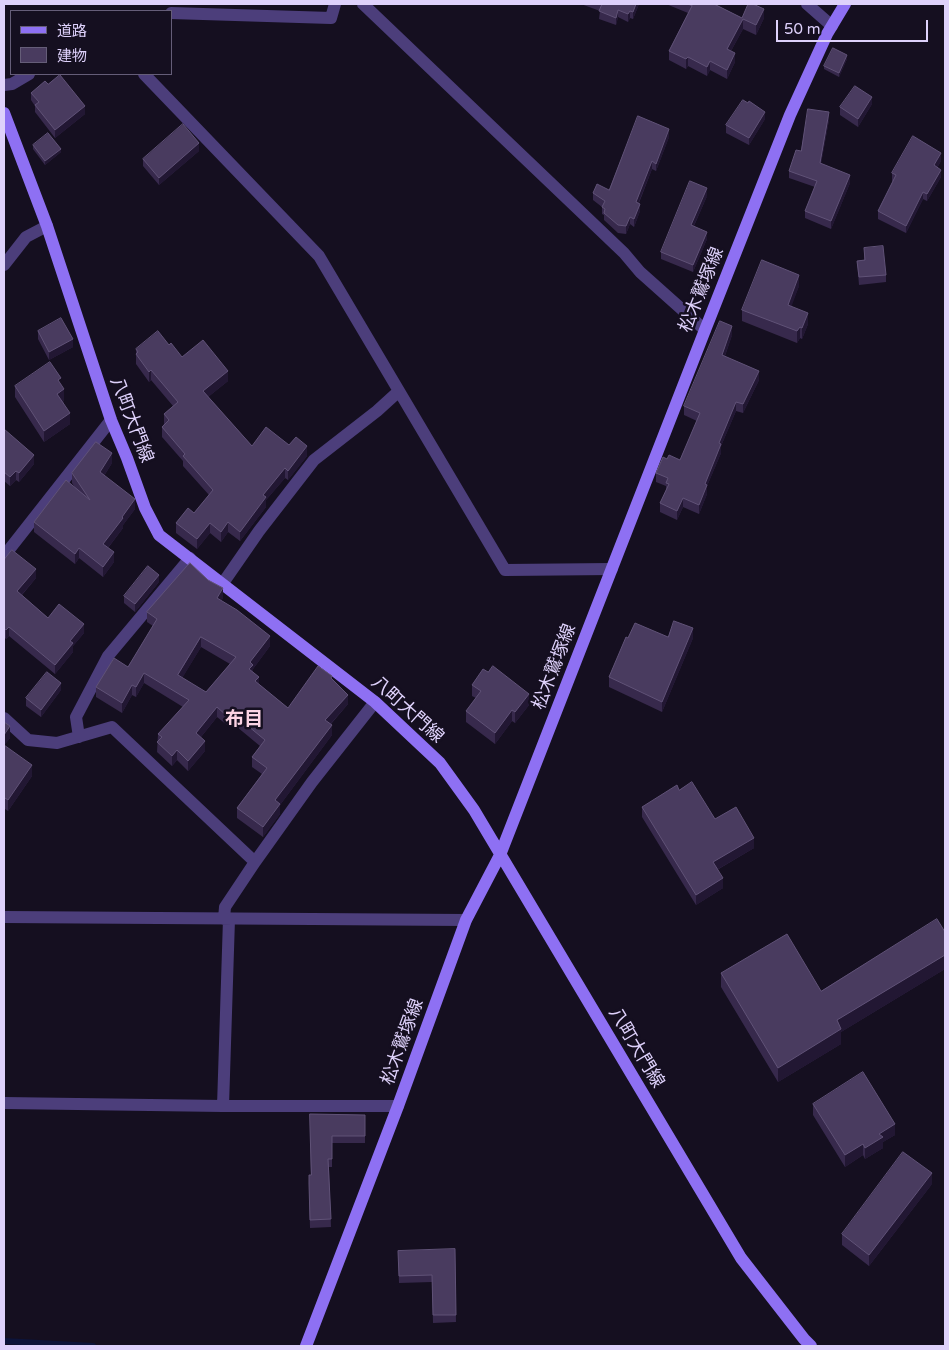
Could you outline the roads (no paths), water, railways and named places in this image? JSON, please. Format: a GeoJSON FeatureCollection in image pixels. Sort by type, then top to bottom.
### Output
{"type":"FeatureCollection","features":[{"type":"Feature","properties":{"kind":"main road","name":"松木鷲塚線"},"geometry":{"type":"LineString","coordinates":[[306,1346],[398,1106],[466,920],[500,855],[704,330],[790,115],[832,26],[845,4]]}},
{"type":"Feature","properties":{"kind":"main road","name":"八町大門線"},"geometry":{"type":"LineString","coordinates":[[4,113],[47,226],[111,420],[145,508],[160,534],[375,702],[440,763],[474,810],[741,1258],[807,1343]]}},
{"type":"Feature","properties":{"kind":"street"},"geometry":{"type":"LineString","coordinates":[[172,12],[331,18],[335,4]]}},
{"type":"Feature","properties":{"kind":"street"},"geometry":{"type":"LineString","coordinates":[[363,4],[624,252],[640,272],[704,330]]}},
{"type":"Feature","properties":{"kind":"street"},"geometry":{"type":"LineString","coordinates":[[807,4],[832,26]]}},
{"type":"Feature","properties":{"kind":"street"},"geometry":{"type":"LineString","coordinates":[[4,84],[12,84],[27,75]]}},
{"type":"Feature","properties":{"kind":"street"},"geometry":{"type":"LineString","coordinates":[[145,75],[319,256],[505,570],[612,569]]}},
{"type":"Feature","properties":{"kind":"street"},"geometry":{"type":"LineString","coordinates":[[4,265],[26,237],[47,226]]}},
{"type":"Feature","properties":{"kind":"street"},"geometry":{"type":"LineString","coordinates":[[223,583],[314,460],[377,412],[399,391]]}},
{"type":"Feature","properties":{"kind":"street"},"geometry":{"type":"LineString","coordinates":[[4,556],[111,420]]}},
{"type":"Feature","properties":{"kind":"street"},"geometry":{"type":"LineString","coordinates":[[79,737],[76,717],[108,656],[190,558]]}},
{"type":"Feature","properties":{"kind":"street"},"geometry":{"type":"LineString","coordinates":[[223,1106],[225,907],[312,782],[375,702]]}},
{"type":"Feature","properties":{"kind":"street"},"geometry":{"type":"LineString","coordinates":[[4,718],[28,740],[57,743],[112,727],[255,862]]}},
{"type":"Feature","properties":{"kind":"street"},"geometry":{"type":"LineString","coordinates":[[4,917],[466,920]]}},
{"type":"Feature","properties":{"kind":"street"},"geometry":{"type":"LineString","coordinates":[[4,1103],[398,1106]]}},
{"type":"Feature","properties":{"kind":"waterway"},"geometry":{"type":"LineString","coordinates":[[4,1341],[93,1346]]}},
{"type":"Feature","properties":{"kind":"district","name":"布目"},"geometry":{"type":"Point","coordinates":[244,720]}}]}
